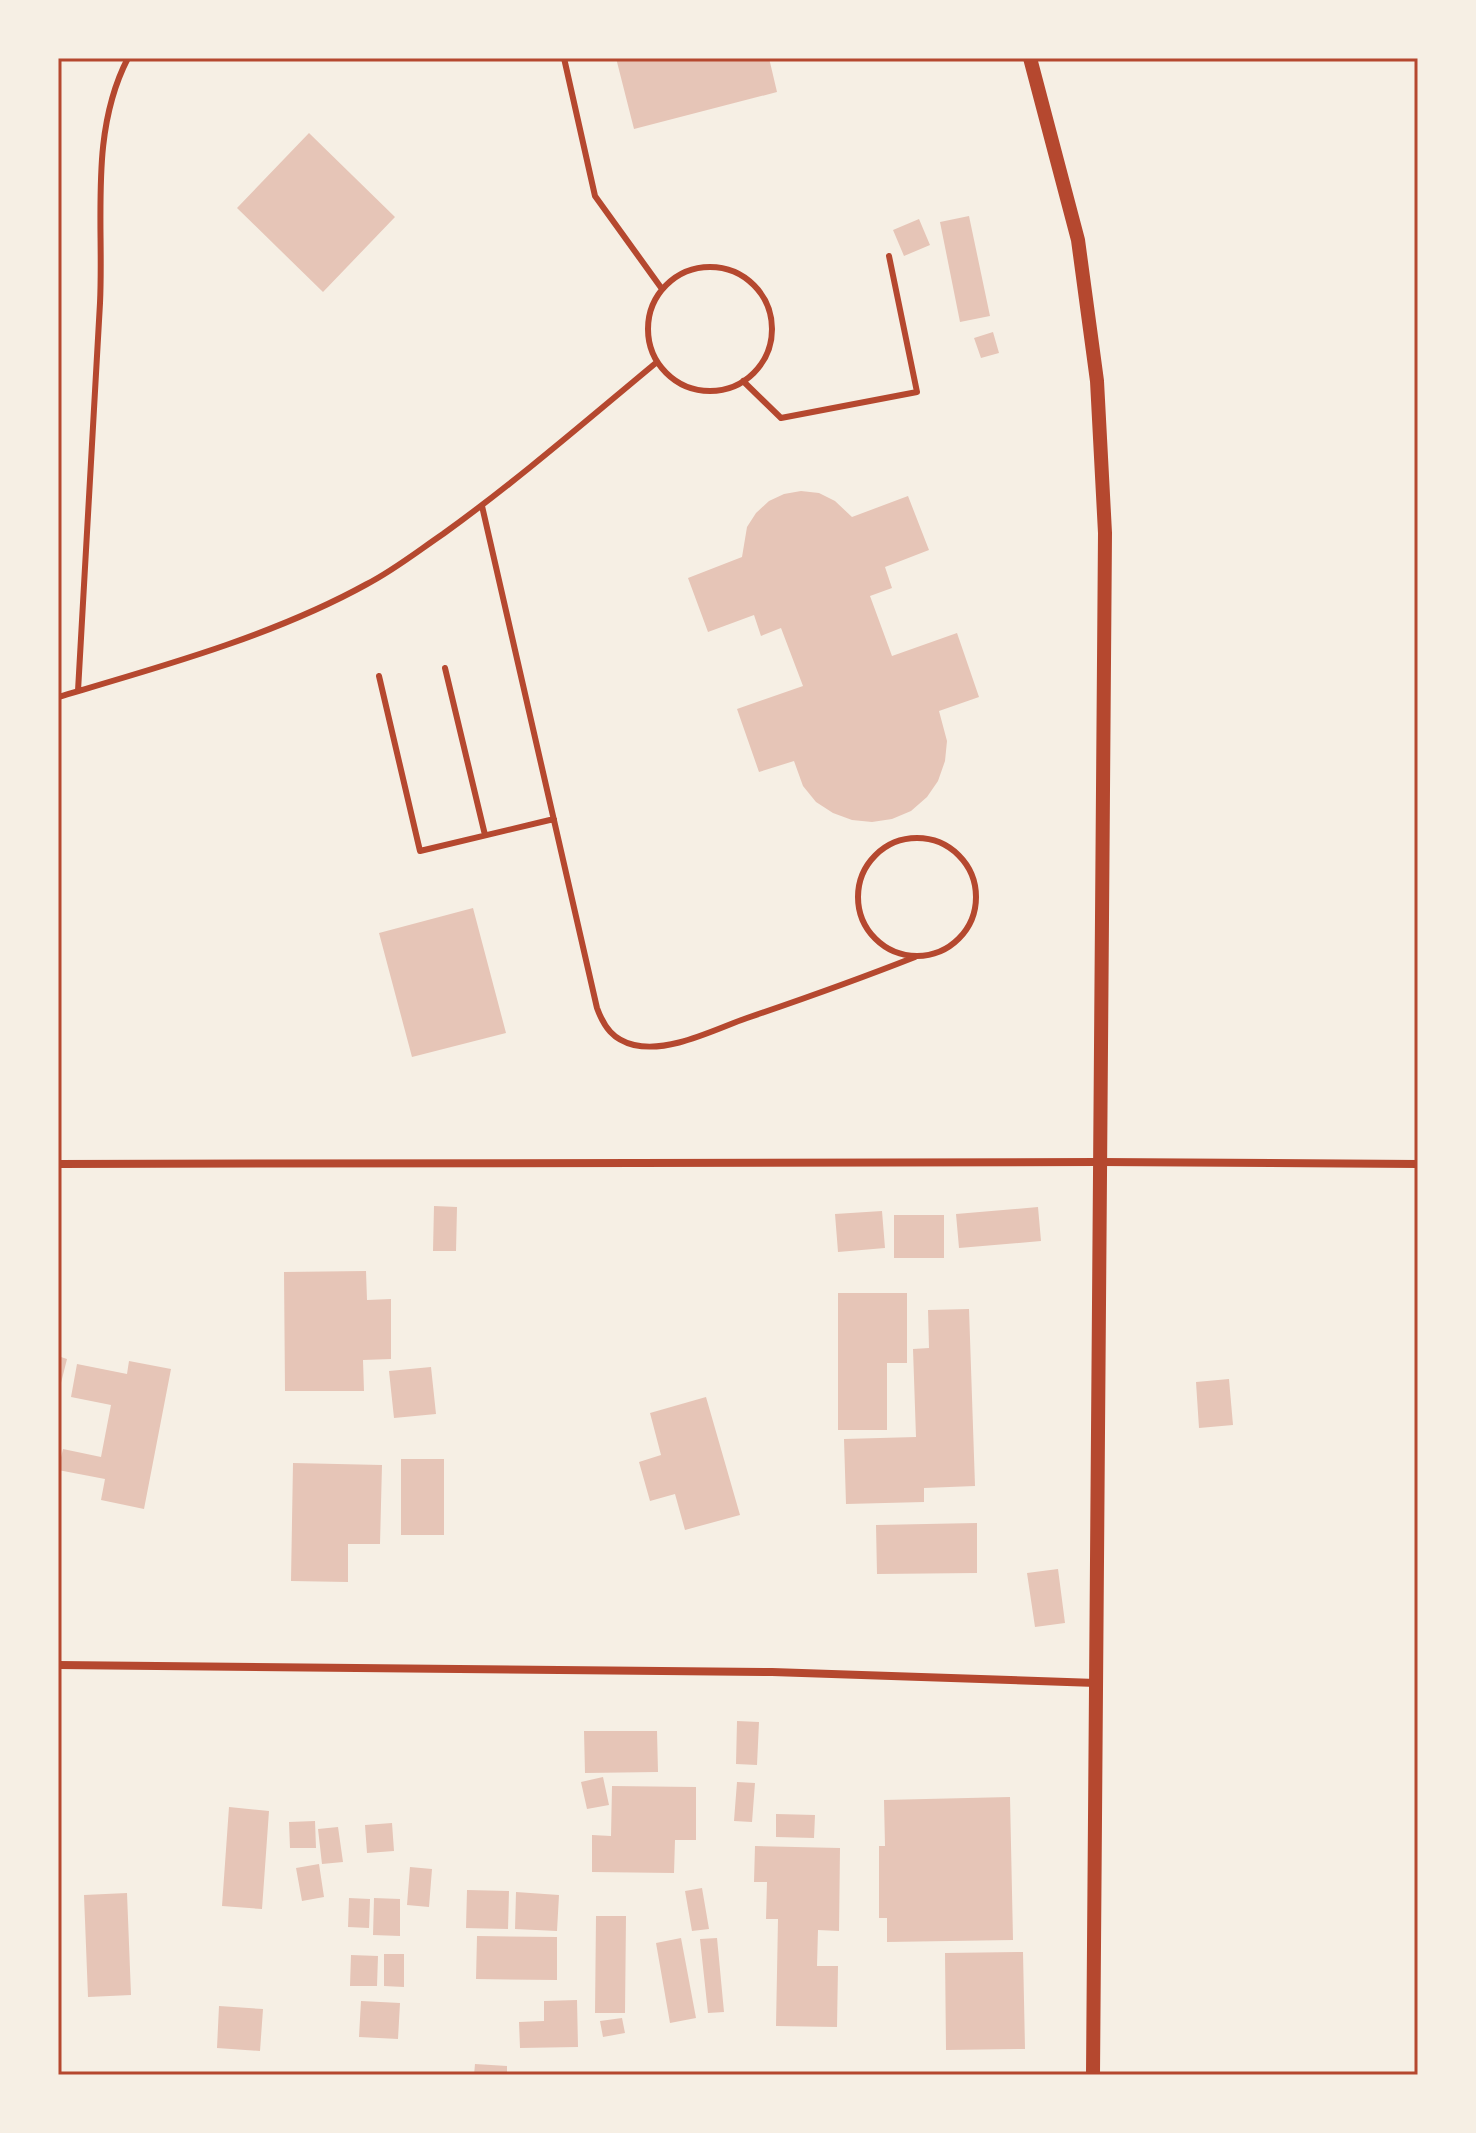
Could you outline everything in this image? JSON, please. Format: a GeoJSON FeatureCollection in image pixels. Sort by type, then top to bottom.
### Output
{"type":"FeatureCollection","features":[{"type":"Feature","properties":{"kind":"street"},"geometry":{"type":"LineString","coordinates":[[1030,58],[1078,240],[1097,381],[1105,533],[1093,2075]]}},
{"type":"Feature","properties":{"kind":"street"},"geometry":{"type":"LineString","coordinates":[[58,1164],[1418,1164]]}},
{"type":"Feature","properties":{"kind":"street"},"geometry":{"type":"LineString","coordinates":[[58,1665],[772,1672],[1096,1683]]}},
{"type":"Feature","properties":{"kind":"lane"},"geometry":{"type":"LineString","coordinates":[[78,691],[100,298],[102,146],[114,91],[128,58]]}},
{"type":"Feature","properties":{"kind":"lane"},"geometry":{"type":"LineString","coordinates":[[564,58],[595,196],[662,289]]}},
{"type":"Feature","properties":{"kind":"lane"},"geometry":{"type":"LineString","coordinates":[[743,381],[781,418],[917,392],[889,256]]}},
{"type":"Feature","properties":{"kind":"lane"},"geometry":{"type":"LineString","coordinates":[[714,266],[732,270],[749,280],[770,313],[772,332],[768,351],[758,368],[743,381],[725,389],[706,391],[687,387],[671,377],[657,362],[650,344],[648,325],[652,306],[662,289],[676,276],[694,268],[714,266]]}},
{"type":"Feature","properties":{"kind":"lane"},"geometry":{"type":"LineString","coordinates":[[58,697],[201,652],[328,603],[398,566],[482,506],[657,362]]}},
{"type":"Feature","properties":{"kind":"lane"},"geometry":{"type":"LineString","coordinates":[[482,506],[597,1008],[611,1034],[622,1041],[645,1047],[675,1043],[833,989],[915,957],[935,954],[953,944],[967,929],[975,910],[976,889],[970,869],[957,853],[940,841],[920,837],[899,840],[881,849],[867,864],[859,884],[858,905],[864,924],[877,941],[894,952],[915,957]]}},
{"type":"Feature","properties":{"kind":"lane"},"geometry":{"type":"LineString","coordinates":[[445,668],[485,835]]}},
{"type":"Feature","properties":{"kind":"lane"},"geometry":{"type":"LineString","coordinates":[[379,676],[420,851],[554,819]]}},
{"type":"Feature","properties":{"kind":"building"},"geometry":{"type":"Polygon","coordinates":[[[616,58],[769,58],[777,92],[634,129],[616,58]]]}},
{"type":"Feature","properties":{"kind":"building"},"geometry":{"type":"Polygon","coordinates":[[[309,133],[395,217],[323,292],[237,208],[309,133]]]}},
{"type":"Feature","properties":{"kind":"building"},"geometry":{"type":"Polygon","coordinates":[[[969,216],[990,316],[960,322],[940,222],[969,216]]]}},
{"type":"Feature","properties":{"kind":"building"},"geometry":{"type":"Polygon","coordinates":[[[919,219],[930,245],[904,256],[893,230],[919,219]]]}},
{"type":"Feature","properties":{"kind":"building"},"geometry":{"type":"Polygon","coordinates":[[[993,332],[999,353],[981,358],[974,338],[993,332]]]}},
{"type":"Feature","properties":{"kind":"building"},"geometry":{"type":"Polygon","coordinates":[[[801,491],[819,493],[835,501],[852,517],[908,496],[929,550],[885,567],[892,588],[870,596],[892,656],[957,633],[979,697],[939,711],[947,741],[945,761],[938,781],[927,797],[911,811],[892,819],[872,822],[852,820],[833,813],[816,802],[803,786],[794,761],[759,772],[737,709],[803,686],[781,628],[761,636],[754,615],[708,632],[688,578],[742,557],[747,527],[756,513],[769,501],[801,491]]]}},
{"type":"Feature","properties":{"kind":"building"},"geometry":{"type":"Polygon","coordinates":[[[473,908],[506,1033],[412,1057],[379,933],[473,908]]]}},
{"type":"Feature","properties":{"kind":"building"},"geometry":{"type":"Polygon","coordinates":[[[434,1206],[457,1207],[456,1251],[433,1251],[434,1206]]]}},
{"type":"Feature","properties":{"kind":"building"},"geometry":{"type":"Polygon","coordinates":[[[1038,1207],[1041,1241],[959,1248],[956,1214],[1038,1207]]]}},
{"type":"Feature","properties":{"kind":"building"},"geometry":{"type":"Polygon","coordinates":[[[882,1211],[885,1248],[838,1252],[835,1214],[882,1211]]]}},
{"type":"Feature","properties":{"kind":"building"},"geometry":{"type":"Polygon","coordinates":[[[894,1215],[944,1215],[944,1258],[894,1258],[894,1215]]]}},
{"type":"Feature","properties":{"kind":"building"},"geometry":{"type":"Polygon","coordinates":[[[366,1271],[367,1300],[391,1299],[391,1359],[363,1360],[364,1391],[285,1391],[284,1272],[366,1271]]]}},
{"type":"Feature","properties":{"kind":"building"},"geometry":{"type":"Polygon","coordinates":[[[838,1293],[907,1293],[907,1363],[887,1363],[887,1430],[838,1430],[838,1293]]]}},
{"type":"Feature","properties":{"kind":"building"},"geometry":{"type":"Polygon","coordinates":[[[969,1309],[975,1486],[924,1488],[924,1502],[846,1504],[844,1439],[916,1437],[913,1349],[929,1348],[928,1310],[969,1309]]]}},
{"type":"Feature","properties":{"kind":"building"},"geometry":{"type":"Polygon","coordinates":[[[58,1356],[67,1359],[59,1391],[58,1391],[58,1356]]]}},
{"type":"Feature","properties":{"kind":"building"},"geometry":{"type":"Polygon","coordinates":[[[129,1361],[171,1369],[144,1509],[101,1500],[105,1479],[58,1470],[63,1449],[101,1457],[111,1405],[71,1397],[77,1364],[127,1374],[129,1361]]]}},
{"type":"Feature","properties":{"kind":"building"},"geometry":{"type":"Polygon","coordinates":[[[431,1367],[436,1414],[394,1418],[389,1371],[431,1367]]]}},
{"type":"Feature","properties":{"kind":"building"},"geometry":{"type":"Polygon","coordinates":[[[1229,1379],[1233,1425],[1199,1428],[1196,1382],[1229,1379]]]}},
{"type":"Feature","properties":{"kind":"building"},"geometry":{"type":"Polygon","coordinates":[[[706,1397],[740,1515],[685,1530],[675,1494],[650,1501],[639,1462],[661,1455],[650,1413],[706,1397]]]}},
{"type":"Feature","properties":{"kind":"building"},"geometry":{"type":"Polygon","coordinates":[[[401,1459],[444,1459],[444,1535],[401,1535],[401,1459]]]}},
{"type":"Feature","properties":{"kind":"building"},"geometry":{"type":"Polygon","coordinates":[[[293,1463],[382,1465],[380,1544],[348,1544],[348,1582],[291,1581],[293,1463]]]}},
{"type":"Feature","properties":{"kind":"building"},"geometry":{"type":"Polygon","coordinates":[[[977,1523],[977,1573],[877,1574],[876,1525],[977,1523]]]}},
{"type":"Feature","properties":{"kind":"building"},"geometry":{"type":"Polygon","coordinates":[[[1058,1569],[1065,1623],[1035,1627],[1027,1573],[1058,1569]]]}},
{"type":"Feature","properties":{"kind":"building"},"geometry":{"type":"Polygon","coordinates":[[[737,1721],[759,1722],[757,1765],[736,1764],[737,1721]]]}},
{"type":"Feature","properties":{"kind":"building"},"geometry":{"type":"Polygon","coordinates":[[[584,1731],[657,1731],[658,1772],[585,1773],[584,1731]]]}},
{"type":"Feature","properties":{"kind":"building"},"geometry":{"type":"Polygon","coordinates":[[[603,1777],[609,1805],[587,1809],[581,1782],[603,1777]]]}},
{"type":"Feature","properties":{"kind":"building"},"geometry":{"type":"Polygon","coordinates":[[[737,1782],[755,1783],[752,1822],[734,1821],[737,1782]]]}},
{"type":"Feature","properties":{"kind":"building"},"geometry":{"type":"Polygon","coordinates":[[[612,1786],[696,1787],[696,1840],[675,1840],[674,1873],[592,1872],[592,1835],[611,1836],[612,1786]]]}},
{"type":"Feature","properties":{"kind":"building"},"geometry":{"type":"Polygon","coordinates":[[[1010,1797],[1013,1940],[887,1942],[887,1918],[879,1918],[879,1846],[885,1846],[884,1800],[1010,1797]]]}},
{"type":"Feature","properties":{"kind":"building"},"geometry":{"type":"Polygon","coordinates":[[[229,1807],[269,1811],[262,1909],[222,1906],[229,1807]]]}},
{"type":"Feature","properties":{"kind":"building"},"geometry":{"type":"Polygon","coordinates":[[[776,1814],[815,1815],[814,1838],[776,1837],[776,1814]]]}},
{"type":"Feature","properties":{"kind":"building"},"geometry":{"type":"Polygon","coordinates":[[[315,1821],[316,1848],[290,1848],[289,1822],[315,1821]]]}},
{"type":"Feature","properties":{"kind":"building"},"geometry":{"type":"Polygon","coordinates":[[[392,1823],[394,1851],[367,1853],[365,1825],[392,1823]]]}},
{"type":"Feature","properties":{"kind":"building"},"geometry":{"type":"Polygon","coordinates":[[[338,1827],[343,1862],[322,1864],[318,1829],[338,1827]]]}},
{"type":"Feature","properties":{"kind":"building"},"geometry":{"type":"Polygon","coordinates":[[[755,1846],[840,1848],[839,1931],[818,1930],[817,1966],[838,1966],[837,2027],[776,2026],[778,1919],[766,1919],[767,1882],[754,1882],[755,1846]]]}},
{"type":"Feature","properties":{"kind":"building"},"geometry":{"type":"Polygon","coordinates":[[[319,1864],[324,1897],[302,1901],[296,1868],[319,1864]]]}},
{"type":"Feature","properties":{"kind":"building"},"geometry":{"type":"Polygon","coordinates":[[[410,1867],[432,1869],[429,1907],[407,1905],[410,1867]]]}},
{"type":"Feature","properties":{"kind":"building"},"geometry":{"type":"Polygon","coordinates":[[[702,1888],[709,1929],[692,1931],[685,1891],[702,1888]]]}},
{"type":"Feature","properties":{"kind":"building"},"geometry":{"type":"Polygon","coordinates":[[[467,1890],[509,1891],[508,1929],[466,1928],[467,1890]]]}},
{"type":"Feature","properties":{"kind":"building"},"geometry":{"type":"Polygon","coordinates":[[[516,1892],[559,1895],[557,1931],[515,1929],[516,1892]]]}},
{"type":"Feature","properties":{"kind":"building"},"geometry":{"type":"Polygon","coordinates":[[[127,1893],[131,1995],[88,1997],[84,1895],[127,1893]]]}},
{"type":"Feature","properties":{"kind":"building"},"geometry":{"type":"Polygon","coordinates":[[[349,1898],[370,1899],[369,1928],[348,1927],[349,1898]]]}},
{"type":"Feature","properties":{"kind":"building"},"geometry":{"type":"Polygon","coordinates":[[[374,1898],[400,1899],[400,1936],[373,1935],[374,1898]]]}},
{"type":"Feature","properties":{"kind":"building"},"geometry":{"type":"Polygon","coordinates":[[[596,1916],[626,1916],[625,2013],[595,2013],[596,1916]]]}},
{"type":"Feature","properties":{"kind":"building"},"geometry":{"type":"Polygon","coordinates":[[[477,1936],[557,1937],[557,1980],[476,1979],[477,1936]]]}},
{"type":"Feature","properties":{"kind":"building"},"geometry":{"type":"Polygon","coordinates":[[[681,1938],[696,2018],[670,2023],[656,1943],[681,1938]]]}},
{"type":"Feature","properties":{"kind":"building"},"geometry":{"type":"Polygon","coordinates":[[[717,1938],[724,2012],[708,2013],[700,1939],[717,1938]]]}},
{"type":"Feature","properties":{"kind":"building"},"geometry":{"type":"Polygon","coordinates":[[[1023,1952],[1025,2049],[946,2050],[945,1953],[1023,1952]]]}},
{"type":"Feature","properties":{"kind":"building"},"geometry":{"type":"Polygon","coordinates":[[[384,1954],[404,1954],[404,1987],[384,1986],[384,1954]]]}},
{"type":"Feature","properties":{"kind":"building"},"geometry":{"type":"Polygon","coordinates":[[[351,1955],[378,1956],[377,1986],[350,1986],[351,1955]]]}},
{"type":"Feature","properties":{"kind":"building"},"geometry":{"type":"Polygon","coordinates":[[[577,2000],[578,2047],[520,2048],[519,2022],[544,2021],[544,2001],[577,2000]]]}},
{"type":"Feature","properties":{"kind":"building"},"geometry":{"type":"Polygon","coordinates":[[[361,2001],[400,2003],[398,2039],[359,2037],[361,2001]]]}},
{"type":"Feature","properties":{"kind":"building"},"geometry":{"type":"Polygon","coordinates":[[[219,2006],[263,2009],[260,2051],[217,2048],[219,2006]]]}},
{"type":"Feature","properties":{"kind":"building"},"geometry":{"type":"Polygon","coordinates":[[[622,2018],[625,2033],[603,2037],[600,2021],[622,2018]]]}},
{"type":"Feature","properties":{"kind":"building"},"geometry":{"type":"Polygon","coordinates":[[[475,2064],[507,2066],[507,2075],[474,2075],[475,2064]]]}}]}
